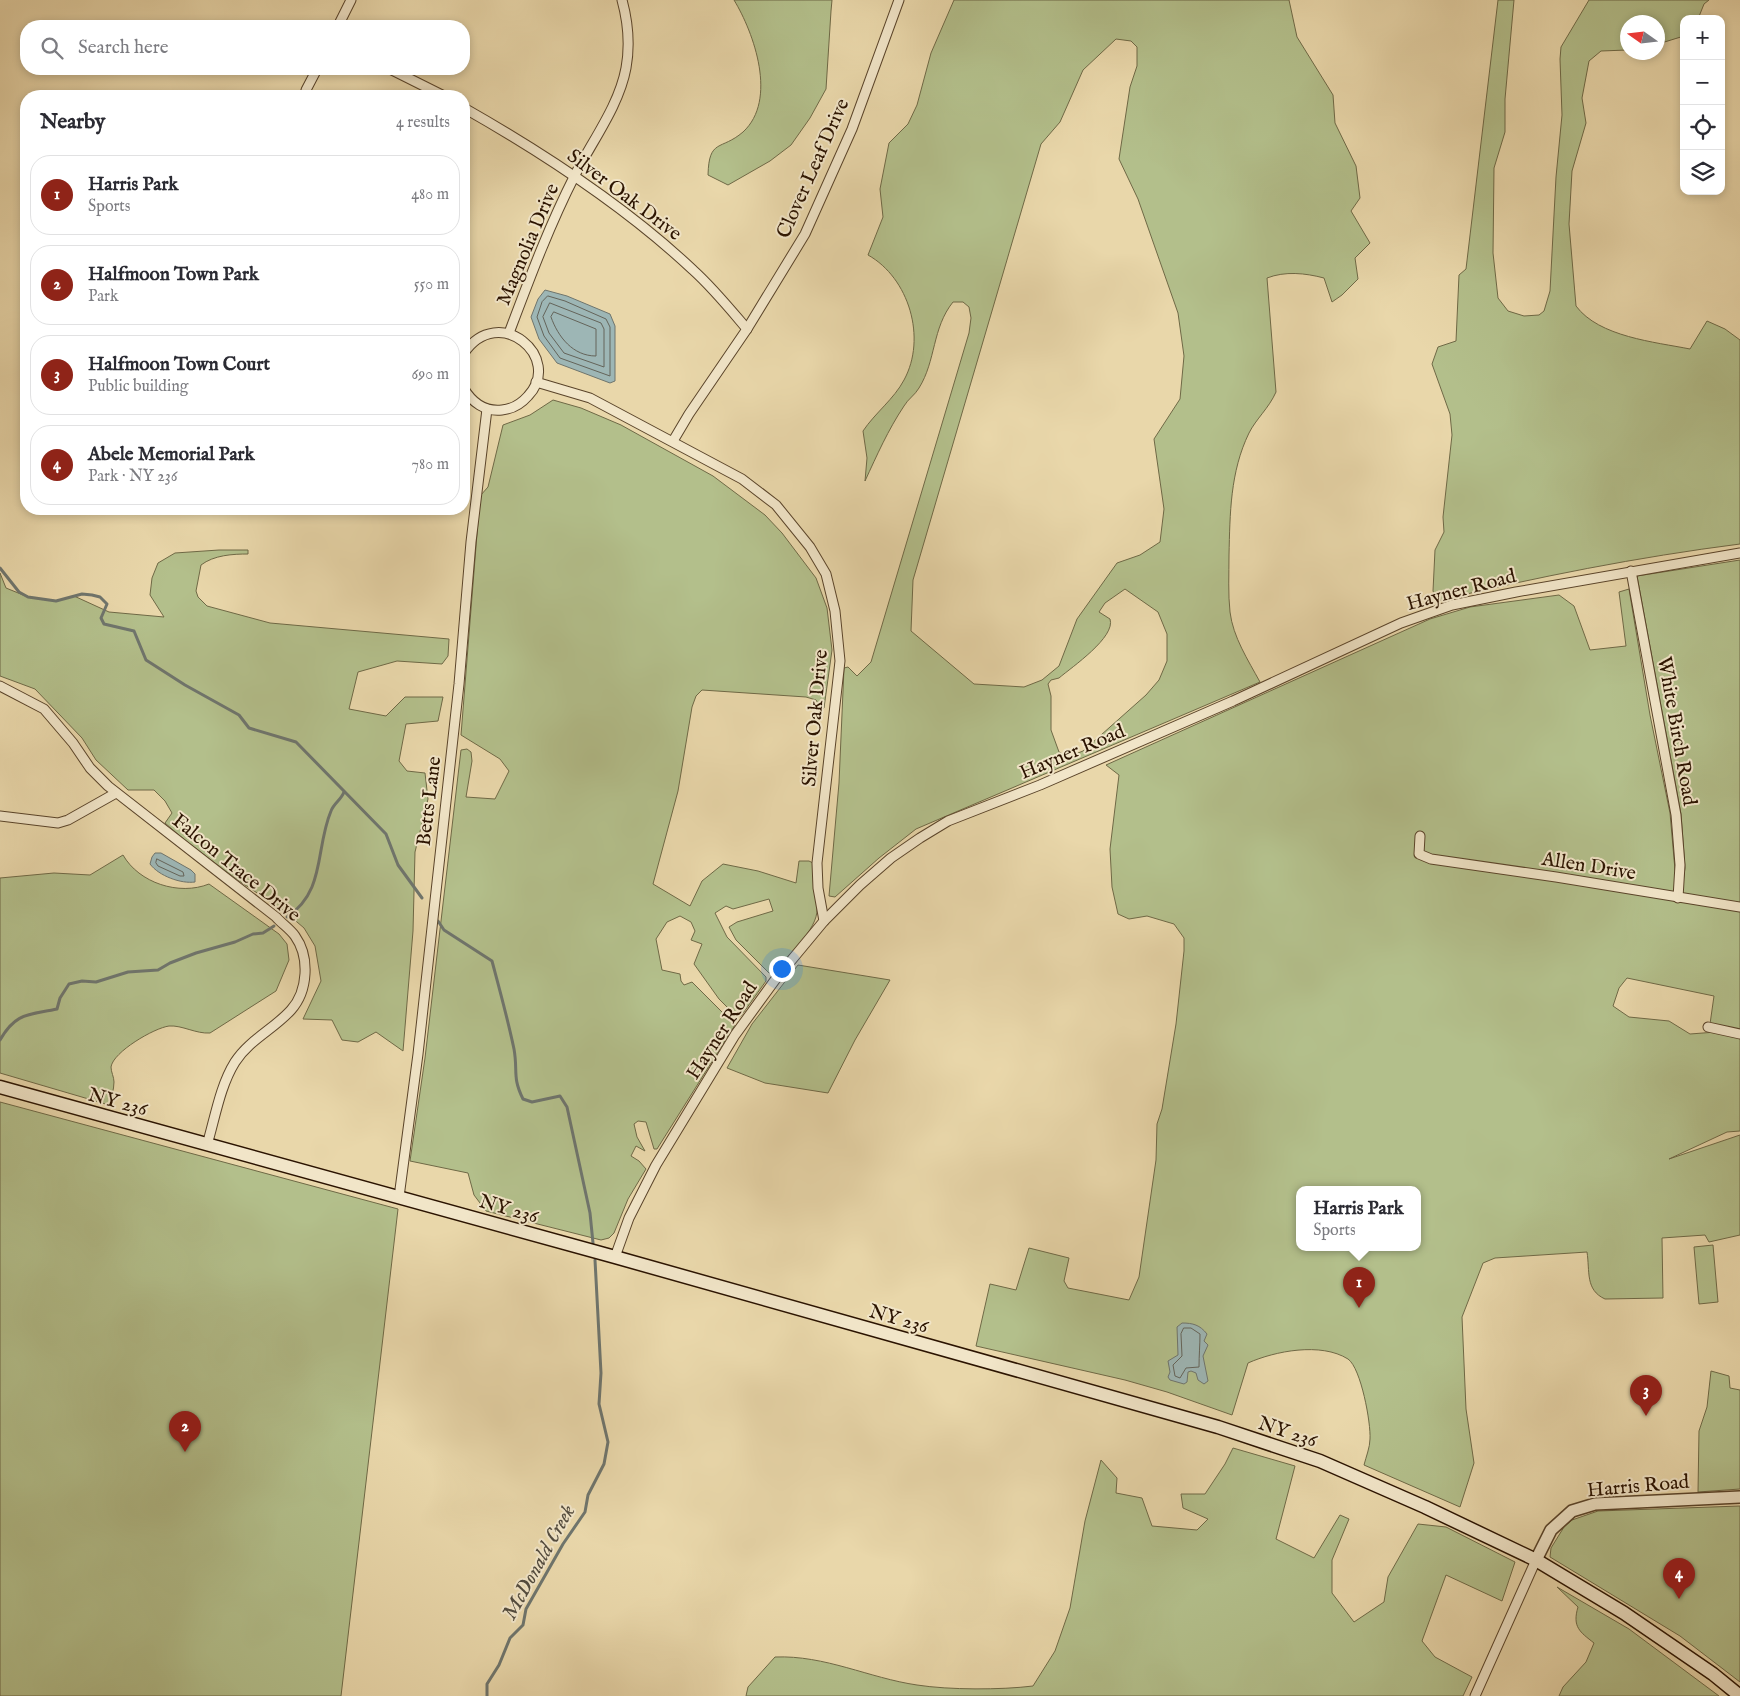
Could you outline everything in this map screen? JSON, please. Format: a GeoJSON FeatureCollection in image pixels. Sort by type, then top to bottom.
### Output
{"type":"FeatureCollection","features":[{"type":"Feature","properties":{"kind":"main road","name":"NY 236"},"geometry":{"type":"LineString","coordinates":[[0,1087],[615,1257],[1218,1427],[1320,1461],[1424,1507],[1536,1560],[1624,1613],[1714,1674],[1740,1696]]}},
{"type":"Feature","properties":{"kind":"street"},"geometry":{"type":"LineString","coordinates":[[341,20],[352,0]]}},
{"type":"Feature","properties":{"kind":"street","name":"Magnolia Drive"},"geometry":{"type":"LineString","coordinates":[[509,333],[540,249],[574,175],[617,95],[626,69],[628,41],[626,13],[622,0]]}},
{"type":"Feature","properties":{"kind":"street","name":"Clover Leaf Drive"},"geometry":{"type":"LineString","coordinates":[[673,441],[689,414],[747,329],[806,234],[852,128],[899,0]]}},
{"type":"Feature","properties":{"kind":"street"},"geometry":{"type":"LineString","coordinates":[[306,90],[313,75]]}},
{"type":"Feature","properties":{"kind":"street"},"geometry":{"type":"LineString","coordinates":[[402,75],[432,90]]}},
{"type":"Feature","properties":{"kind":"street","name":"Silver Oak Drive"},"geometry":{"type":"LineString","coordinates":[[470,112],[574,175],[669,248],[694,271],[747,329]]}},
{"type":"Feature","properties":{"kind":"street"},"geometry":{"type":"LineString","coordinates":[[470,344],[480,336],[491,332],[509,333],[523,340],[531,349],[536,359],[536,382],[531,393],[523,402],[512,408],[501,410],[487,408],[473,401],[470,397]]}},
{"type":"Feature","properties":{"kind":"street","name":"Silver Oak Drive"},"geometry":{"type":"LineString","coordinates":[[536,382],[590,398],[742,479],[776,505],[810,546],[826,574],[835,611],[840,661],[817,863],[818,888],[824,921]]}},
{"type":"Feature","properties":{"kind":"street","name":"Betts Lane"},"geometry":{"type":"LineString","coordinates":[[399,1197],[418,1054],[460,674],[471,542],[487,408]]}},
{"type":"Feature","properties":{"kind":"street","name":"Hayner Road"},"geometry":{"type":"LineString","coordinates":[[615,1257],[629,1218],[656,1165],[735,1035],[778,976],[824,921],[891,858],[948,821],[1040,785],[1233,701],[1401,623],[1454,605],[1631,571],[1740,553]]}},
{"type":"Feature","properties":{"kind":"street","name":"White Birch Road"},"geometry":{"type":"LineString","coordinates":[[1631,571],[1676,815],[1680,865],[1678,898]]}},
{"type":"Feature","properties":{"kind":"street","name":"Falcon Trace Drive"},"geometry":{"type":"LineString","coordinates":[[0,686],[44,709],[73,743],[90,768],[116,793],[276,917],[295,936],[303,954],[305,971],[299,997],[290,1011],[249,1045],[236,1060],[229,1075],[207,1145]]}},
{"type":"Feature","properties":{"kind":"street"},"geometry":{"type":"LineString","coordinates":[[0,816],[58,823],[68,820],[116,793]]}},
{"type":"Feature","properties":{"kind":"street","name":"Allen Drive"},"geometry":{"type":"LineString","coordinates":[[1420,836],[1420,854],[1431,859],[1556,876],[1740,908]]}},
{"type":"Feature","properties":{"kind":"street"},"geometry":{"type":"LineString","coordinates":[[1708,1027],[1740,1034]]}},
{"type":"Feature","properties":{"kind":"street","name":"Harris Road"},"geometry":{"type":"LineString","coordinates":[[1536,1560],[1551,1530],[1572,1511],[1595,1504],[1740,1497]]}},
{"type":"Feature","properties":{"kind":"street"},"geometry":{"type":"LineString","coordinates":[[1475,1696],[1536,1560]]}},
{"type":"Feature","properties":{"kind":"green space"},"geometry":{"type":"Polygon","coordinates":[[[734,0],[832,0],[826,89],[810,118],[791,145],[770,161],[728,185],[708,175],[711,155],[718,147],[743,132],[753,118],[759,103],[761,85],[755,48],[742,14],[734,0]]]}},
{"type":"Feature","properties":{"kind":"green space"},"geometry":{"type":"Polygon","coordinates":[[[954,0],[1289,0],[1297,37],[1333,95],[1335,123],[1356,166],[1360,198],[1351,211],[1370,243],[1355,258],[1358,279],[1332,302],[1324,278],[1310,275],[1281,274],[1267,278],[1276,392],[1249,433],[1238,463],[1232,493],[1229,555],[1229,598],[1234,630],[1260,682],[916,829],[879,858],[835,897],[829,896],[839,783],[844,668],[848,667],[857,676],[871,662],[969,333],[971,318],[969,307],[963,302],[953,302],[946,312],[937,334],[929,367],[924,378],[893,424],[865,481],[867,458],[863,431],[904,380],[911,364],[914,346],[914,328],[910,310],[903,294],[894,278],[882,265],[868,255],[883,217],[880,189],[889,143],[908,124],[917,105],[931,53],[954,0]],[[1116,39],[1083,70],[1060,122],[1041,144],[913,580],[911,631],[974,684],[1024,687],[1042,680],[1059,666],[1077,619],[1117,563],[1140,555],[1160,542],[1164,509],[1154,439],[1180,399],[1184,356],[1178,313],[1138,199],[1119,159],[1130,87],[1137,66],[1137,47],[1131,41],[1116,39]],[[1125,589],[1105,603],[1099,612],[1110,619],[1110,626],[1100,643],[1073,667],[1059,678],[1051,680],[1048,684],[1051,696],[1051,730],[1059,752],[1068,757],[1083,751],[1146,695],[1159,680],[1167,661],[1167,634],[1158,612],[1125,589]]]}},
{"type":"Feature","properties":{"kind":"green space"},"geometry":{"type":"Polygon","coordinates":[[[1498,0],[1514,0],[1505,99],[1505,132],[1494,168],[1493,253],[1498,298],[1508,311],[1524,316],[1539,315],[1544,311],[1550,291],[1556,177],[1562,115],[1561,47],[1589,0],[1709,0],[1704,4],[1700,15],[1680,15],[1680,37],[1665,42],[1665,15],[1620,15],[1620,50],[1601,51],[1589,61],[1582,98],[1586,123],[1572,171],[1569,224],[1576,306],[1599,325],[1629,336],[1690,349],[1707,321],[1725,329],[1740,340],[1740,544],[1588,568],[1437,601],[1433,591],[1435,550],[1444,532],[1443,517],[1452,435],[1450,414],[1432,364],[1438,347],[1456,341],[1459,275],[1466,269],[1498,0]]]}},
{"type":"Feature","properties":{"kind":"green space"},"geometry":{"type":"Polygon","coordinates":[[[553,400],[581,408],[621,425],[713,476],[765,515],[782,533],[816,578],[827,608],[832,650],[824,708],[821,709],[816,700],[806,697],[702,690],[696,696],[692,707],[678,791],[653,884],[690,906],[702,881],[723,864],[758,871],[796,883],[799,861],[809,861],[813,863],[817,903],[816,917],[813,925],[801,942],[774,972],[769,973],[736,940],[729,927],[737,922],[773,911],[769,899],[733,909],[726,906],[715,913],[727,937],[766,977],[766,981],[741,1016],[736,1016],[719,999],[694,964],[702,944],[691,940],[695,931],[691,922],[680,916],[667,922],[656,939],[662,970],[680,974],[684,985],[692,982],[735,1025],[657,1149],[654,1149],[646,1122],[638,1121],[634,1124],[637,1137],[645,1151],[636,1146],[631,1156],[646,1169],[628,1199],[614,1233],[609,1238],[601,1240],[486,1211],[474,1195],[468,1173],[410,1161],[425,1058],[461,750],[467,749],[471,752],[472,761],[466,797],[495,799],[509,771],[500,759],[461,735],[480,496],[488,487],[503,425],[530,415],[553,400]]]}},
{"type":"Feature","properties":{"kind":"green space"},"geometry":{"type":"Polygon","coordinates":[[[248,550],[248,554],[218,557],[201,565],[196,591],[198,597],[207,606],[270,623],[449,639],[448,656],[442,664],[397,661],[358,672],[349,709],[386,716],[405,697],[443,697],[438,721],[406,724],[399,761],[407,771],[425,773],[428,799],[415,852],[413,931],[403,1051],[376,1032],[358,1042],[342,1040],[332,1020],[303,1019],[321,981],[315,946],[304,928],[283,910],[239,881],[187,842],[165,823],[172,813],[165,801],[154,790],[128,790],[96,760],[82,738],[35,689],[0,676],[0,573],[6,588],[28,597],[56,601],[74,596],[109,612],[164,617],[150,595],[152,578],[158,563],[175,553],[248,550]]]}},
{"type":"Feature","properties":{"kind":"green space"},"geometry":{"type":"Polygon","coordinates":[[[1740,560],[1740,1030],[1710,1024],[1714,996],[1627,978],[1619,988],[1613,1006],[1629,1017],[1669,1021],[1690,1034],[1716,1032],[1740,1038],[1740,1131],[1727,1132],[1669,1159],[1740,1135],[1740,1235],[1709,1242],[1705,1235],[1662,1238],[1663,1298],[1605,1299],[1594,1291],[1591,1285],[1587,1252],[1495,1258],[1483,1263],[1462,1317],[1466,1409],[1474,1463],[1460,1507],[1364,1465],[1369,1449],[1370,1431],[1364,1396],[1353,1364],[1348,1359],[1337,1354],[1325,1351],[1298,1350],[1271,1355],[1248,1363],[1232,1415],[1167,1392],[1125,1380],[976,1346],[990,1284],[1016,1290],[1029,1248],[1069,1258],[1064,1281],[1068,1288],[1129,1300],[1139,1277],[1156,1160],[1157,1124],[1162,1109],[1176,1024],[1184,938],[1174,924],[1147,916],[1129,919],[1118,914],[1112,887],[1110,849],[1119,775],[1106,765],[1430,619],[1470,607],[1559,595],[1574,606],[1590,650],[1626,646],[1619,592],[1629,589],[1650,715],[1670,813],[1675,870],[1682,889],[1685,868],[1681,814],[1637,576],[1740,560]]]}},
{"type":"Feature","properties":{"kind":"green space"},"geometry":{"type":"Polygon","coordinates":[[[123,855],[130,865],[149,880],[173,887],[185,888],[209,884],[279,934],[287,944],[289,960],[276,991],[210,1033],[169,1026],[154,1031],[126,1048],[113,1061],[111,1067],[114,1085],[109,1105],[0,1073],[0,878],[54,873],[90,875],[123,855]]]}},
{"type":"Feature","properties":{"kind":"green space"},"geometry":{"type":"Polygon","coordinates":[[[798,965],[890,980],[855,1040],[828,1093],[765,1083],[727,1068],[752,1024],[798,965]]]}},
{"type":"Feature","properties":{"kind":"green space"},"geometry":{"type":"Polygon","coordinates":[[[0,1102],[398,1209],[341,1696],[0,1696],[0,1102]]]}},
{"type":"Feature","properties":{"kind":"green space"},"geometry":{"type":"Polygon","coordinates":[[[1713,1245],[1718,1302],[1699,1304],[1694,1247],[1713,1245]]]}},
{"type":"Feature","properties":{"kind":"green space"},"geometry":{"type":"Polygon","coordinates":[[[1711,1371],[1729,1376],[1730,1388],[1740,1390],[1740,1489],[1698,1492],[1699,1431],[1707,1407],[1711,1371]]]}},
{"type":"Feature","properties":{"kind":"green space"},"geometry":{"type":"Polygon","coordinates":[[[1233,1448],[1295,1466],[1276,1539],[1314,1558],[1340,1515],[1349,1519],[1332,1560],[1332,1593],[1354,1622],[1384,1602],[1388,1577],[1418,1524],[1446,1527],[1515,1562],[1502,1601],[1446,1575],[1422,1641],[1435,1657],[1472,1677],[1463,1696],[746,1696],[748,1687],[775,1657],[793,1657],[829,1663],[899,1682],[930,1687],[975,1689],[1033,1686],[1055,1651],[1070,1608],[1085,1521],[1101,1460],[1117,1478],[1116,1493],[1142,1498],[1152,1526],[1197,1530],[1208,1519],[1183,1508],[1181,1494],[1205,1494],[1233,1448]]]}},
{"type":"Feature","properties":{"kind":"green space"},"geometry":{"type":"Polygon","coordinates":[[[1740,1506],[1740,1682],[1680,1636],[1550,1557],[1551,1548],[1564,1527],[1572,1520],[1598,1511],[1740,1506]]]}},
{"type":"Feature","properties":{"kind":"green space"},"geometry":{"type":"Polygon","coordinates":[[[1557,1587],[1629,1629],[1719,1696],[1559,1696],[1563,1687],[1586,1662],[1594,1643],[1578,1628],[1576,1614],[1578,1607],[1557,1587]]]}},
{"type":"Feature","properties":{"kind":"water"},"geometry":{"type":"Polygon","coordinates":[[[545,290],[567,296],[610,314],[615,326],[615,381],[610,383],[557,363],[539,339],[531,317],[538,299],[545,290]]]}},
{"type":"Feature","properties":{"kind":"water"},"geometry":{"type":"Polygon","coordinates":[[[155,853],[161,853],[191,870],[195,874],[195,882],[177,880],[159,872],[150,864],[155,853]]]}},
{"type":"Feature","properties":{"kind":"water"},"geometry":{"type":"Polygon","coordinates":[[[1182,1323],[1196,1325],[1207,1334],[1204,1341],[1208,1345],[1203,1356],[1208,1381],[1204,1384],[1198,1380],[1196,1373],[1191,1371],[1188,1372],[1187,1382],[1184,1384],[1170,1380],[1168,1377],[1170,1372],[1168,1361],[1178,1355],[1177,1327],[1182,1323]]]}},
{"type":"Feature","properties":{"kind":"waterway","name":"McDonald Creek"},"geometry":{"type":"LineString","coordinates":[[0,568],[19,592],[28,597],[56,601],[82,594],[100,597],[107,604],[101,618],[104,624],[134,631],[146,660],[185,685],[239,715],[249,728],[296,742],[386,834],[398,865],[422,898]]}},
{"type":"Feature","properties":{"kind":"waterway"},"geometry":{"type":"LineString","coordinates":[[287,917],[299,907],[308,895],[314,882],[326,825],[331,811],[344,792]]}},
{"type":"Feature","properties":{"kind":"waterway","name":"McDonald Creek"},"geometry":{"type":"LineString","coordinates":[[438,921],[444,930],[492,961],[507,1016],[514,1049],[516,1079],[523,1099],[532,1102],[560,1096],[567,1107],[590,1213],[593,1243]]}},
{"type":"Feature","properties":{"kind":"waterway"},"geometry":{"type":"LineString","coordinates":[[0,1040],[18,1019],[31,1014],[57,1009],[60,998],[69,984],[82,981],[96,982],[128,972],[158,970],[196,953],[235,942],[253,934],[263,933],[274,926]]}},
{"type":"Feature","properties":{"kind":"waterway","name":"McDonald Creek"},"geometry":{"type":"LineString","coordinates":[[487,1696],[487,1684],[499,1665],[510,1638],[523,1625],[526,1609],[563,1544],[585,1512],[588,1495],[604,1464],[608,1442],[599,1404],[601,1373],[595,1260]]}},
{"type":"Feature","properties":{"kind":"place","name":"Harris Park"},"geometry":{"type":"Point","coordinates":[1359,1308]}},
{"type":"Feature","properties":{"kind":"place","name":"Halfmoon Town Court"},"geometry":{"type":"Point","coordinates":[1646,1416]}},
{"type":"Feature","properties":{"kind":"place","name":"Halfmoon Town Park"},"geometry":{"type":"Point","coordinates":[185,1452]}},
{"type":"Feature","properties":{"kind":"place","name":"Abele Memorial Park"},"geometry":{"type":"Point","coordinates":[1679,1599]}}]}
